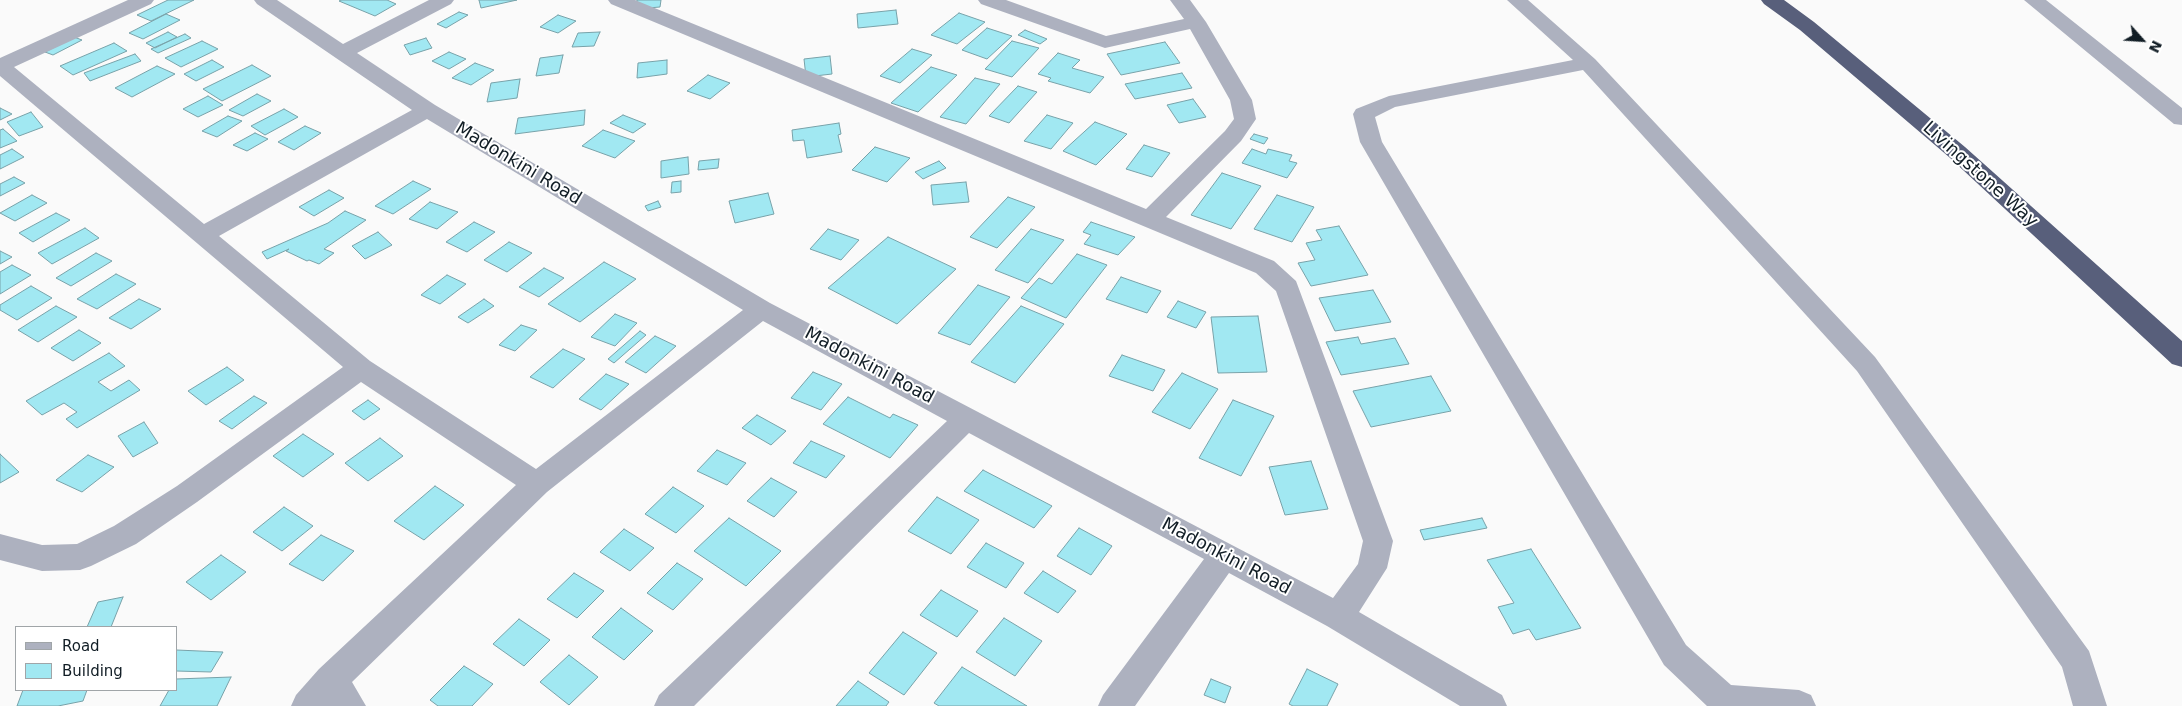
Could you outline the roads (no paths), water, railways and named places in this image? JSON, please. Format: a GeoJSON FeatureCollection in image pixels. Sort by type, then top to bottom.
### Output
{"type":"FeatureCollection","features":[{"type":"Feature","properties":{"kind":"highway","name":"Livingstone Way"},"geometry":{"type":"LineString","coordinates":[[1771,0],[1808,26],[1957,152],[2182,357]]}},
{"type":"Feature","properties":{"kind":"street"},"geometry":{"type":"LineString","coordinates":[[144,0],[0,66],[361,368],[537,484]]}},
{"type":"Feature","properties":{"kind":"street","name":"Madonkini Road"},"geometry":{"type":"LineString","coordinates":[[264,0],[427,110],[761,309],[1338,616],[1490,706]]}},
{"type":"Feature","properties":{"kind":"street"},"geometry":{"type":"LineString","coordinates":[[342,53],[444,0]]}},
{"type":"Feature","properties":{"kind":"street"},"geometry":{"type":"LineString","coordinates":[[618,0],[1265,267],[1287,287],[1378,541],[1372,568],[1338,616]]}},
{"type":"Feature","properties":{"kind":"street"},"geometry":{"type":"LineString","coordinates":[[988,0],[1105,42],[1196,22]]}},
{"type":"Feature","properties":{"kind":"street"},"geometry":{"type":"LineString","coordinates":[[1148,220],[1241,128],[1245,119],[1241,100],[1196,22],[1180,0]]}},
{"type":"Feature","properties":{"kind":"street"},"geometry":{"type":"LineString","coordinates":[[1517,0],[1588,63],[1866,364],[2077,661],[2090,706]]}},
{"type":"Feature","properties":{"kind":"street"},"geometry":{"type":"LineString","coordinates":[[2034,0],[2182,119]]}},
{"type":"Feature","properties":{"kind":"street"},"geometry":{"type":"LineString","coordinates":[[1588,63],[1389,102],[1364,114],[1371,142],[1675,655],[1724,700],[1799,706]]}},
{"type":"Feature","properties":{"kind":"street"},"geometry":{"type":"LineString","coordinates":[[203,235],[427,110]]}},
{"type":"Feature","properties":{"kind":"street"},"geometry":{"type":"LineString","coordinates":[[308,706],[340,693],[537,484],[761,309]]}},
{"type":"Feature","properties":{"kind":"street"},"geometry":{"type":"LineString","coordinates":[[0,547],[42,558],[80,557],[125,535],[187,494],[361,368]]}},
{"type":"Feature","properties":{"kind":"street"},"geometry":{"type":"LineString","coordinates":[[670,706],[967,418]]}},
{"type":"Feature","properties":{"kind":"street"},"geometry":{"type":"LineString","coordinates":[[1115,706],[1224,556]]}}]}
